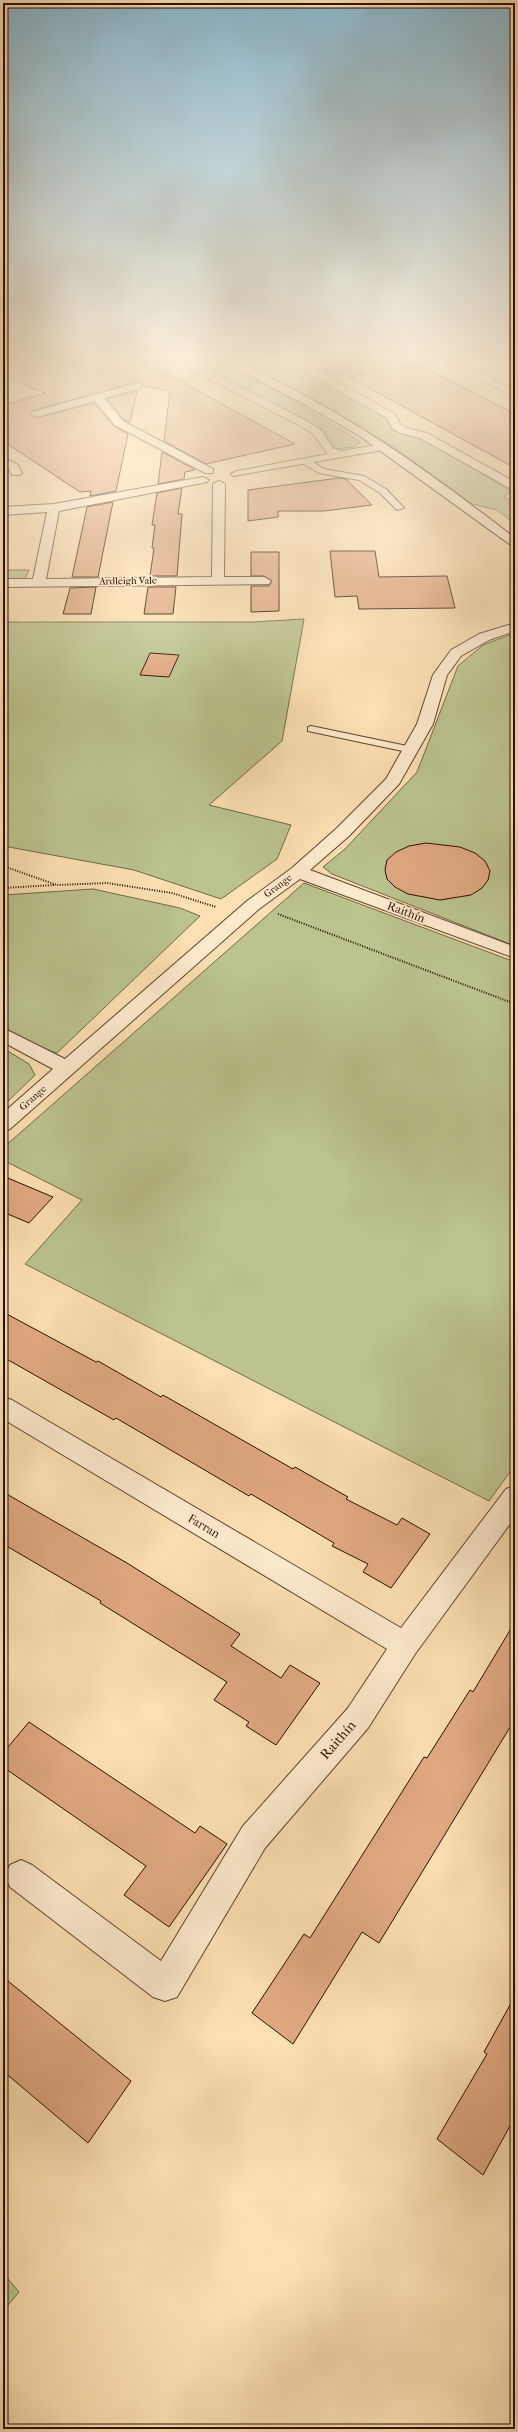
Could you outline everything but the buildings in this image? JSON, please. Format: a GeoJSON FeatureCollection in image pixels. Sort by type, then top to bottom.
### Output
{"type":"FeatureCollection","features":[{"type":"Feature","properties":{"kind":"street"},"geometry":{"type":"LineString","coordinates":[[3,511],[54,508],[203,475]]}},
{"type":"Feature","properties":{"kind":"street"},"geometry":{"type":"LineString","coordinates":[[215,475],[219,484],[218,579]]}},
{"type":"Feature","properties":{"kind":"street"},"geometry":{"type":"LineString","coordinates":[[219,484],[235,481],[238,475]]}},
{"type":"Feature","properties":{"kind":"street"},"geometry":{"type":"LineString","coordinates":[[424,475],[515,544]]}},
{"type":"Feature","properties":{"kind":"street"},"geometry":{"type":"LineString","coordinates":[[495,475],[515,487]]}},
{"type":"Feature","properties":{"kind":"street"},"geometry":{"type":"LineString","coordinates":[[39,582],[54,508]]}},
{"type":"Feature","properties":{"kind":"street","name":"Ardleigh Vale"},"geometry":{"type":"LineString","coordinates":[[3,582],[218,579],[264,581]]}},
{"type":"Feature","properties":{"kind":"street","name":"Grange"},"geometry":{"type":"LineString","coordinates":[[3,1124],[253,905],[298,872],[343,832],[393,781],[412,750],[425,724],[440,675],[456,653],[484,637],[515,627]]}},
{"type":"Feature","properties":{"kind":"street","name":"Raithín"},"geometry":{"type":"LineString","coordinates":[[298,872],[515,953]]}},
{"type":"Feature","properties":{"kind":"street"},"geometry":{"type":"LineString","coordinates":[[3,1034],[67,1068]]}},
{"type":"Feature","properties":{"kind":"street","name":"Farran"},"geometry":{"type":"LineString","coordinates":[[3,1407],[405,1645]]}},
{"type":"Feature","properties":{"kind":"street","name":"Raithín"},"geometry":{"type":"LineString","coordinates":[[21,1876],[165,1985],[254,1837],[358,1718],[405,1645],[515,1496]]}},
{"type":"Feature","properties":{"kind":"lane"},"geometry":{"type":"LineString","coordinates":[[347,475],[361,478],[383,491],[400,508]]}},
{"type":"Feature","properties":{"kind":"lane"},"geometry":{"type":"LineString","coordinates":[[311,729],[412,750]]}},
{"type":"Feature","properties":{"kind":"path"},"geometry":{"type":"LineString","coordinates":[[3,888],[57,885]]}},
{"type":"Feature","properties":{"kind":"green space"},"geometry":{"type":"Polygon","coordinates":[[[433,475],[485,475],[511,491],[504,497],[515,503],[515,524],[497,510],[472,504],[433,475]]]}},
{"type":"Feature","properties":{"kind":"green space"},"geometry":{"type":"Polygon","coordinates":[[[3,570],[29,570],[25,579],[3,579],[3,570]]]}},
{"type":"Feature","properties":{"kind":"green space"},"geometry":{"type":"Polygon","coordinates":[[[304,619],[282,741],[209,805],[291,825],[277,859],[221,899],[134,870],[3,846],[3,622],[253,622],[304,619]]]}},
{"type":"Feature","properties":{"kind":"green space"},"geometry":{"type":"Polygon","coordinates":[[[515,633],[515,946],[332,874],[323,867],[345,849],[417,772],[458,666],[483,645],[515,633]]]}},
{"type":"Feature","properties":{"kind":"green space"},"geometry":{"type":"Polygon","coordinates":[[[304,883],[515,962],[515,1465],[489,1501],[25,1264],[82,1200],[3,1160],[3,1148],[304,883]]]}},
{"type":"Feature","properties":{"kind":"green space"},"geometry":{"type":"Polygon","coordinates":[[[93,889],[180,908],[200,916],[57,1053],[6,1036],[3,1034],[3,895],[93,889]]]}},
{"type":"Feature","properties":{"kind":"green space"},"geometry":{"type":"Polygon","coordinates":[[[3,1048],[29,1064],[35,1075],[3,1106],[3,1048]]]}},
{"type":"Feature","properties":{"kind":"green space"},"geometry":{"type":"Polygon","coordinates":[[[3,2273],[19,2292],[3,2311],[3,2273]]]}}]}
